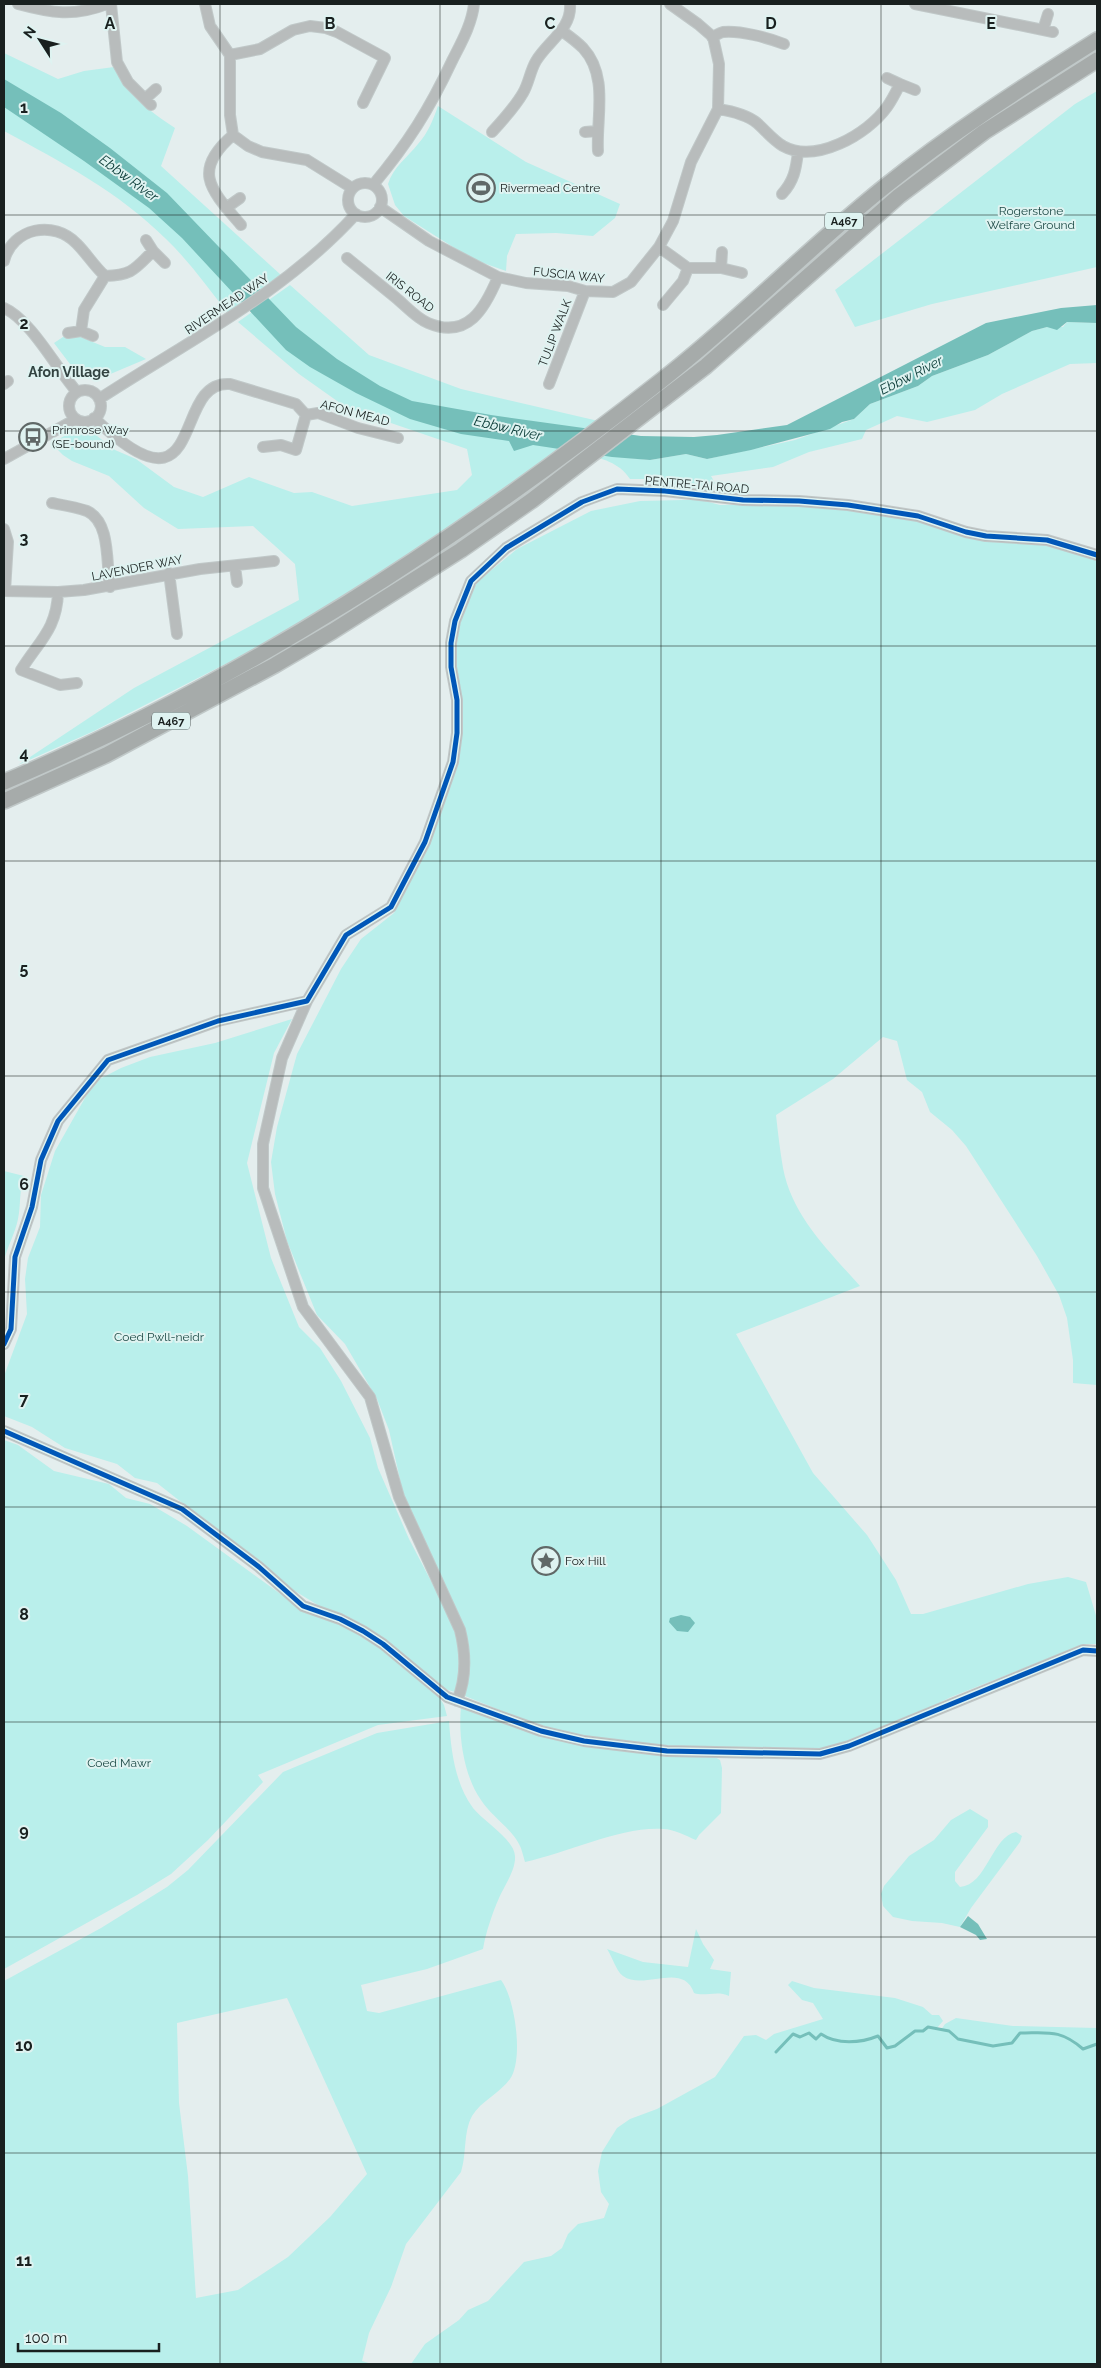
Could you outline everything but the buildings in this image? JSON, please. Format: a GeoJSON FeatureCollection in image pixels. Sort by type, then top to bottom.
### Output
{"type":"FeatureCollection","features":[{"type":"Feature","properties":{"kind":"main road","name":"A467"},"geometry":{"type":"LineString","coordinates":[[4,782],[99,739],[187,695],[325,618],[419,558],[607,423],[699,351],[832,230],[884,186],[980,115],[1097,40]]}},
{"type":"Feature","properties":{"kind":"main road","name":"A467"},"geometry":{"type":"LineString","coordinates":[[4,801],[106,755],[333,632],[461,550],[565,476],[629,427],[742,335],[828,256],[899,196],[984,132],[1097,60]]}},
{"type":"Feature","properties":{"kind":"street"},"geometry":{"type":"LineString","coordinates":[[18,4],[45,7],[68,14],[88,12],[109,4],[117,62],[128,82],[148,102],[156,89]]}},
{"type":"Feature","properties":{"kind":"street"},"geometry":{"type":"LineString","coordinates":[[205,4],[210,26],[230,55],[230,115],[233,135],[248,146],[262,152],[307,160],[352,188]]}},
{"type":"Feature","properties":{"kind":"street"},"geometry":{"type":"LineString","coordinates":[[373,184],[402,150],[428,112],[463,40],[474,4]]}},
{"type":"Feature","properties":{"kind":"street"},"geometry":{"type":"LineString","coordinates":[[492,132],[524,92],[535,63],[543,51],[562,31],[571,13],[570,4]]}},
{"type":"Feature","properties":{"kind":"street"},"geometry":{"type":"LineString","coordinates":[[670,4],[698,24],[712,37],[722,32],[739,33],[773,39],[784,44]]}},
{"type":"Feature","properties":{"kind":"street"},"geometry":{"type":"LineString","coordinates":[[915,4],[1048,31],[1048,14]]}},
{"type":"Feature","properties":{"kind":"street"},"geometry":{"type":"LineString","coordinates":[[230,55],[260,49],[293,30],[310,26],[326,28],[385,58],[363,103]]}},
{"type":"Feature","properties":{"kind":"street"},"geometry":{"type":"LineString","coordinates":[[562,31],[583,48],[595,68],[600,91],[597,131],[598,151]]}},
{"type":"Feature","properties":{"kind":"street","name":"FUSCIA WAY"},"geometry":{"type":"LineString","coordinates":[[380,207],[429,241],[498,277],[526,283],[568,286],[585,291],[613,292],[631,282],[659,247],[673,221],[691,162],[718,109],[719,64],[712,37]]}},
{"type":"Feature","properties":{"kind":"street"},"geometry":{"type":"LineString","coordinates":[[887,78],[914,90]]}},
{"type":"Feature","properties":{"kind":"street"},"geometry":{"type":"LineString","coordinates":[[718,109],[737,112],[755,122],[784,146],[798,152],[810,153],[859,134],[887,108],[900,84]]}},
{"type":"Feature","properties":{"kind":"street"},"geometry":{"type":"LineString","coordinates":[[585,132],[597,131]]}},
{"type":"Feature","properties":{"kind":"street"},"geometry":{"type":"LineString","coordinates":[[233,135],[218,147],[209,165],[209,181],[226,208],[240,224]]}},
{"type":"Feature","properties":{"kind":"street"},"geometry":{"type":"LineString","coordinates":[[782,194],[790,186],[796,171],[798,152]]}},
{"type":"Feature","properties":{"kind":"street"},"geometry":{"type":"LineString","coordinates":[[360,183],[373,184],[380,193],[380,207],[371,215],[356,214],[348,202],[352,188],[360,183]]}},
{"type":"Feature","properties":{"kind":"street"},"geometry":{"type":"LineString","coordinates":[[226,208],[240,198]]}},
{"type":"Feature","properties":{"kind":"street","name":"RIVERMEAD WAY"},"geometry":{"type":"LineString","coordinates":[[99,399],[228,320],[277,286],[321,250],[356,214]]}},
{"type":"Feature","properties":{"kind":"street"},"geometry":{"type":"LineString","coordinates":[[4,261],[9,247],[18,237],[41,229],[67,237],[77,243],[92,265],[105,276],[129,273],[153,252]]}},
{"type":"Feature","properties":{"kind":"street"},"geometry":{"type":"LineString","coordinates":[[146,240],[153,252],[165,263]]}},
{"type":"Feature","properties":{"kind":"street"},"geometry":{"type":"LineString","coordinates":[[659,247],[688,268],[721,268],[742,273]]}},
{"type":"Feature","properties":{"kind":"street"},"geometry":{"type":"LineString","coordinates":[[721,268],[722,252]]}},
{"type":"Feature","properties":{"kind":"street","name":"IRIS ROAD"},"geometry":{"type":"LineString","coordinates":[[347,258],[414,314],[428,323],[445,328],[459,326],[479,314],[487,304],[498,277]]}},
{"type":"Feature","properties":{"kind":"street"},"geometry":{"type":"LineString","coordinates":[[663,305],[683,281],[688,268]]}},
{"type":"Feature","properties":{"kind":"street"},"geometry":{"type":"LineString","coordinates":[[81,331],[84,310],[105,276]]}},
{"type":"Feature","properties":{"kind":"street","name":"TULIP WALK"},"geometry":{"type":"LineString","coordinates":[[549,384],[585,291]]}},
{"type":"Feature","properties":{"kind":"street"},"geometry":{"type":"LineString","coordinates":[[4,308],[22,321],[77,392]]}},
{"type":"Feature","properties":{"kind":"street"},"geometry":{"type":"LineString","coordinates":[[68,333],[81,331],[93,336]]}},
{"type":"Feature","properties":{"kind":"street","name":"AFON MEAD"},"geometry":{"type":"LineString","coordinates":[[94,418],[119,442],[154,459],[166,458],[179,448],[201,399],[210,387],[220,383],[230,384],[296,404],[306,415],[301,452],[281,446],[263,447]]}},
{"type":"Feature","properties":{"kind":"street"},"geometry":{"type":"LineString","coordinates":[[89,390],[96,394],[99,399],[100,410],[94,418],[84,421],[76,418],[69,406],[73,395],[77,392],[89,390]]}},
{"type":"Feature","properties":{"kind":"street","name":"AFON MEAD"},"geometry":{"type":"LineString","coordinates":[[306,415],[318,413],[358,428],[398,438]]}},
{"type":"Feature","properties":{"kind":"street"},"geometry":{"type":"LineString","coordinates":[[4,459],[76,418]]}},
{"type":"Feature","properties":{"kind":"street","name":"PENTRE-TAI ROAD"},"geometry":{"type":"LineString","coordinates":[[457,1701],[465,1674],[465,1650],[460,1630],[399,1497],[370,1397],[303,1307],[263,1188],[263,1144],[282,1058],[307,1001],[346,935],[391,907],[426,842],[453,762],[457,733],[457,700],[451,667],[451,643],[454,621],[471,581],[506,548],[582,502],[617,489],[665,491],[743,500],[799,501],[894,511],[918,516],[966,532],[986,536],[1047,540],[1097,555]]}},
{"type":"Feature","properties":{"kind":"street"},"geometry":{"type":"LineString","coordinates":[[52,503],[85,510],[99,520],[106,541],[106,566],[110,587]]}},
{"type":"Feature","properties":{"kind":"street"},"geometry":{"type":"LineString","coordinates":[[4,529],[8,542],[4,591]]}},
{"type":"Feature","properties":{"kind":"street","name":"LAVENDER WAY"},"geometry":{"type":"LineString","coordinates":[[4,591],[58,592],[110,587],[169,574],[274,561]]}},
{"type":"Feature","properties":{"kind":"street"},"geometry":{"type":"LineString","coordinates":[[235,566],[237,582]]}},
{"type":"Feature","properties":{"kind":"street"},"geometry":{"type":"LineString","coordinates":[[169,574],[177,634]]}},
{"type":"Feature","properties":{"kind":"street"},"geometry":{"type":"LineString","coordinates":[[58,592],[55,620],[21,670],[60,684],[78,683]]}},
{"type":"Feature","properties":{"kind":"street"},"geometry":{"type":"LineString","coordinates":[[4,1344],[11,1329],[15,1257],[32,1207],[41,1160],[58,1122],[108,1060],[218,1021],[307,1001]]}},
{"type":"Feature","properties":{"kind":"street"},"geometry":{"type":"LineString","coordinates":[[4,1432],[182,1509],[259,1567],[304,1606],[340,1619],[363,1631],[383,1644],[447,1697],[541,1731],[584,1741],[667,1750],[820,1754],[849,1746],[1083,1650],[1097,1651]]}},
{"type":"Feature","properties":{"kind":"green space"},"geometry":{"type":"Polygon","coordinates":[[[4,53],[58,79],[84,71],[114,67],[126,87],[140,102],[175,128],[161,166],[281,275],[228,313],[174,247],[148,222],[89,179],[4,131],[4,53]]]}},
{"type":"Feature","properties":{"kind":"green space","name":"Rogerstone Welfare Ground"},"geometry":{"type":"Polygon","coordinates":[[[1097,91],[1097,267],[932,304],[855,327],[835,290],[1075,104],[1097,91]]]}},
{"type":"Feature","properties":{"kind":"green space"},"geometry":{"type":"Polygon","coordinates":[[[438,106],[526,162],[620,204],[615,218],[593,236],[556,233],[516,234],[507,256],[506,271],[472,259],[404,216],[395,205],[388,184],[397,167],[425,135],[438,106]]]}},
{"type":"Feature","properties":{"kind":"green space"},"geometry":{"type":"Polygon","coordinates":[[[290,285],[369,355],[461,389],[607,423],[508,497],[267,643],[94,731],[18,765],[134,688],[299,600],[295,564],[253,526],[178,529],[144,508],[109,476],[72,461],[63,455],[56,448],[55,441],[68,434],[82,431],[92,432],[115,450],[136,459],[174,487],[203,497],[249,477],[294,493],[312,492],[352,506],[457,490],[472,475],[467,449],[347,408],[299,374],[238,322],[290,285]]]}},
{"type":"Feature","properties":{"kind":"green space"},"geometry":{"type":"Polygon","coordinates":[[[1067,322],[1097,323],[1097,363],[1070,364],[1002,394],[975,410],[927,422],[897,416],[866,430],[862,439],[809,452],[773,467],[711,476],[715,483],[707,491],[646,479],[630,479],[626,473],[615,465],[583,453],[650,460],[686,454],[707,459],[795,440],[854,419],[870,404],[918,386],[932,376],[988,355],[1032,331],[1047,327],[1063,327],[1067,322]]]}},
{"type":"Feature","properties":{"kind":"green space"},"geometry":{"type":"Polygon","coordinates":[[[78,336],[105,347],[125,347],[146,359],[101,378],[89,379],[76,372],[54,343],[63,337],[78,336]]]}},
{"type":"Feature","properties":{"kind":"green space"},"geometry":{"type":"Polygon","coordinates":[[[701,500],[720,505],[766,504],[834,507],[920,520],[968,537],[989,542],[1045,543],[1097,559],[1097,1385],[1073,1383],[1073,1360],[1067,1318],[1059,1295],[1037,1256],[966,1146],[952,1130],[930,1112],[922,1092],[907,1080],[897,1041],[883,1037],[833,1079],[776,1115],[783,1168],[794,1202],[824,1246],[860,1286],[736,1334],[813,1473],[867,1535],[896,1580],[911,1614],[923,1614],[1028,1584],[1068,1577],[1086,1582],[1097,1619],[1097,1644],[1085,1644],[951,1697],[892,1726],[819,1752],[759,1747],[730,1749],[671,1747],[584,1738],[546,1729],[465,1696],[469,1651],[405,1502],[389,1430],[377,1399],[345,1344],[317,1315],[287,1241],[275,1194],[271,1162],[277,1127],[297,1054],[341,969],[361,939],[394,913],[432,835],[461,743],[462,702],[456,674],[456,651],[460,620],[477,582],[517,549],[591,511],[640,501],[701,500]]]}},
{"type":"Feature","properties":{"kind":"green space","name":"Coed Pwll-neidr"},"geometry":{"type":"Polygon","coordinates":[[[292,1019],[274,1053],[247,1163],[271,1258],[299,1327],[320,1348],[341,1381],[370,1438],[378,1468],[409,1539],[455,1627],[461,1647],[458,1693],[445,1689],[398,1650],[360,1624],[321,1607],[290,1588],[157,1483],[135,1478],[117,1464],[65,1448],[32,1427],[4,1416],[4,1376],[27,1314],[25,1279],[28,1258],[40,1227],[41,1195],[55,1151],[94,1082],[121,1068],[150,1057],[215,1043],[292,1019]]]}},
{"type":"Feature","properties":{"kind":"green space"},"geometry":{"type":"Polygon","coordinates":[[[4,1171],[24,1176],[18,1219],[4,1261],[4,1171]]]}},
{"type":"Feature","properties":{"kind":"green space","name":"Coed Mawr"},"geometry":{"type":"Polygon","coordinates":[[[4,1440],[18,1445],[54,1471],[109,1484],[126,1498],[150,1504],[187,1526],[308,1614],[336,1621],[380,1646],[437,1694],[444,1705],[447,1716],[378,1725],[258,1775],[263,1782],[208,1840],[171,1874],[4,1969],[4,1440]]]}},
{"type":"Feature","properties":{"kind":"green space"},"geometry":{"type":"Polygon","coordinates":[[[461,1707],[519,1728],[715,1757],[720,1760],[722,1768],[721,1813],[696,1840],[671,1830],[647,1829],[612,1836],[525,1862],[521,1848],[515,1838],[485,1806],[470,1779],[463,1755],[460,1730],[461,1707]]]}},
{"type":"Feature","properties":{"kind":"green space"},"geometry":{"type":"Polygon","coordinates":[[[449,1721],[455,1766],[467,1799],[473,1808],[509,1843],[515,1856],[515,1861],[492,1917],[483,1949],[427,1969],[361,1985],[367,2011],[379,2013],[501,1980],[514,2014],[517,2044],[514,2070],[510,2079],[480,2106],[472,2116],[467,2129],[461,2172],[406,2244],[391,2287],[369,2333],[362,2361],[372,2364],[4,2364],[4,1981],[101,1928],[167,1887],[188,1870],[283,1772],[377,1733],[449,1721]],[[287,1998],[177,2023],[179,2103],[188,2176],[196,2298],[238,2290],[288,2257],[330,2217],[367,2174],[287,1998]]]}},
{"type":"Feature","properties":{"kind":"green space"},"geometry":{"type":"Polygon","coordinates":[[[970,1809],[988,1820],[988,1827],[955,1872],[955,1881],[960,1887],[969,1884],[977,1878],[1001,1842],[1008,1835],[1016,1832],[1022,1836],[1020,1842],[971,1908],[960,1927],[893,1917],[883,1906],[881,1894],[884,1886],[909,1856],[934,1840],[951,1820],[970,1809]]]}},
{"type":"Feature","properties":{"kind":"green space"},"geometry":{"type":"Polygon","coordinates":[[[696,1929],[714,1960],[710,1969],[731,1972],[729,1996],[725,1994],[694,1993],[689,1984],[681,1979],[632,1980],[621,1974],[607,1949],[643,1962],[688,1967],[696,1929]]]}},
{"type":"Feature","properties":{"kind":"green space"},"geometry":{"type":"Polygon","coordinates":[[[792,1981],[814,1988],[895,1998],[923,2007],[932,2015],[939,2015],[943,2021],[936,2029],[941,2030],[945,2024],[956,2018],[1013,2026],[1097,2028],[1097,2364],[411,2364],[425,2344],[459,2320],[468,2310],[488,2301],[524,2262],[551,2256],[562,2248],[568,2234],[578,2224],[604,2218],[609,2204],[601,2192],[598,2171],[602,2152],[617,2128],[630,2119],[657,2109],[715,2077],[744,2036],[756,2035],[766,2040],[774,2034],[823,2019],[813,2003],[802,2000],[788,1985],[792,1981]]]}},
{"type":"Feature","properties":{"kind":"water","name":"Ebbw River"},"geometry":{"type":"Polygon","coordinates":[[[4,79],[61,113],[110,148],[167,193],[296,327],[337,359],[380,386],[412,401],[491,415],[641,436],[694,437],[717,435],[787,425],[986,323],[1061,308],[1097,305],[1097,323],[1067,322],[1057,330],[1047,327],[1032,331],[988,355],[932,376],[918,386],[870,404],[854,419],[842,422],[830,429],[751,450],[707,459],[686,454],[650,460],[612,457],[533,445],[514,451],[509,441],[461,434],[410,419],[356,393],[310,367],[286,350],[182,238],[149,208],[4,107],[4,79]]]}},
{"type":"Feature","properties":{"kind":"water"},"geometry":{"type":"Polygon","coordinates":[[[681,1615],[690,1617],[695,1623],[688,1632],[677,1631],[669,1622],[670,1618],[681,1615]]]}},
{"type":"Feature","properties":{"kind":"water"},"geometry":{"type":"Polygon","coordinates":[[[968,1916],[978,1924],[987,1939],[980,1940],[976,1935],[960,1927],[968,1916]]]}},
{"type":"Feature","properties":{"kind":"waterway"},"geometry":{"type":"LineString","coordinates":[[776,2052],[793,2034],[800,2037],[809,2033],[816,2039],[821,2034],[827,2038],[849,2042],[878,2036],[887,2048],[895,2046],[915,2031],[923,2031],[928,2027],[949,2031],[958,2039],[993,2046],[1012,2043],[1020,2033],[1060,2035],[1083,2049],[1097,2044]]}},
{"type":"Feature","properties":{"kind":"cycle path"},"geometry":{"type":"LineString","coordinates":[[4,1344],[11,1329],[15,1257],[32,1207],[41,1160],[58,1121],[108,1060],[218,1021],[307,1001],[346,935],[391,907],[425,842],[453,762],[457,733],[457,700],[451,667],[451,643],[455,621],[471,581],[506,548],[582,502],[617,489],[665,491],[743,500],[799,501],[848,505],[918,516],[966,532],[986,536],[1047,540],[1097,555]]}},
{"type":"Feature","properties":{"kind":"cycle path"},"geometry":{"type":"LineString","coordinates":[[4,1431],[182,1509],[259,1567],[303,1606],[340,1619],[363,1631],[383,1644],[447,1697],[541,1731],[584,1741],[667,1751],[820,1754],[849,1746],[1083,1650],[1097,1651]]}},
{"type":"Feature","properties":{"kind":"place","name":"Rivermead Centre"},"geometry":{"type":"Point","coordinates":[481,188]}},
{"type":"Feature","properties":{"kind":"place","name":"Primrose Way (SE-bound)"},"geometry":{"type":"Point","coordinates":[33,437]}},
{"type":"Feature","properties":{"kind":"place","name":"Fox Hill"},"geometry":{"type":"Point","coordinates":[546,1561]}},
{"type":"Feature","properties":{"kind":"district","name":"Afon Village"},"geometry":{"type":"Point","coordinates":[69,372]}}]}
